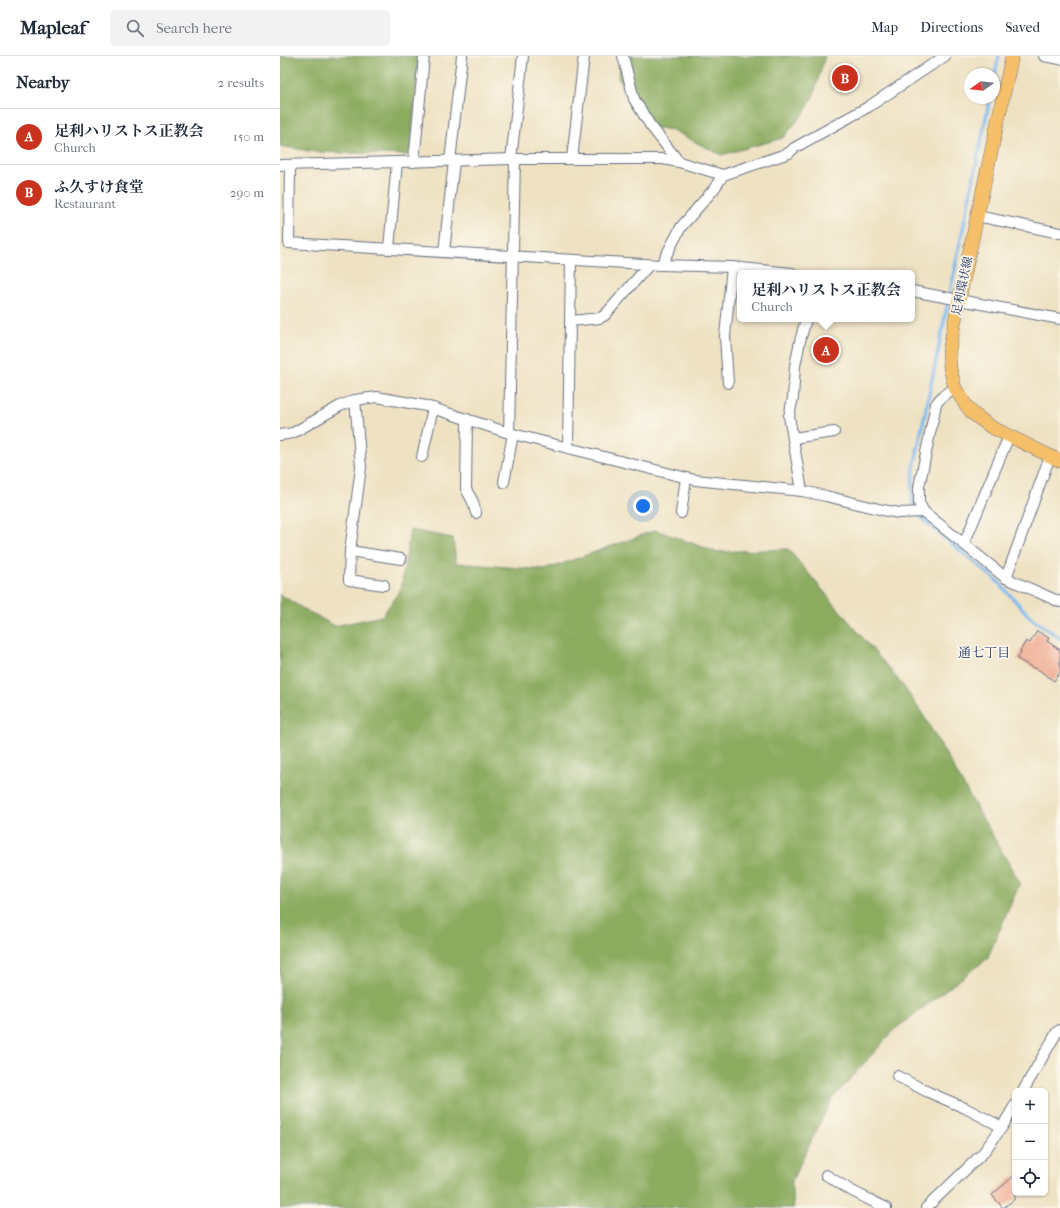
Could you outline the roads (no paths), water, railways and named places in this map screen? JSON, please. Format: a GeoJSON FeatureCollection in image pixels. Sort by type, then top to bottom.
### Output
{"type":"FeatureCollection","features":[{"type":"Feature","properties":{"kind":"main road","name":"足利環状線"},"geometry":{"type":"LineString","coordinates":[[1012,56],[959,300],[949,355],[950,368],[955,388],[972,413],[991,427],[1055,458]]}},
{"type":"Feature","properties":{"kind":"street"},"geometry":{"type":"LineString","coordinates":[[414,162],[424,56]]}},
{"type":"Feature","properties":{"kind":"street"},"geometry":{"type":"LineString","coordinates":[[444,252],[462,56]]}},
{"type":"Feature","properties":{"kind":"street"},"geometry":{"type":"LineString","coordinates":[[504,482],[511,434],[513,159],[523,56]]}},
{"type":"Feature","properties":{"kind":"street"},"geometry":{"type":"LineString","coordinates":[[572,159],[584,56]]}},
{"type":"Feature","properties":{"kind":"street"},"geometry":{"type":"LineString","coordinates":[[623,56],[634,99],[650,125],[679,162]]}},
{"type":"Feature","properties":{"kind":"street"},"geometry":{"type":"LineString","coordinates":[[762,270],[732,267],[661,266],[289,242],[285,165],[513,159],[663,159],[679,162],[723,175],[789,153],[794,148],[868,107],[945,56]]}},
{"type":"Feature","properties":{"kind":"street"},"geometry":{"type":"LineString","coordinates":[[1044,56],[1060,59]]}},
{"type":"Feature","properties":{"kind":"street"},"geometry":{"type":"LineString","coordinates":[[389,248],[397,162]]}},
{"type":"Feature","properties":{"kind":"street"},"geometry":{"type":"LineString","coordinates":[[661,266],[681,228],[714,189],[723,175]]}},
{"type":"Feature","properties":{"kind":"street"},"geometry":{"type":"LineString","coordinates":[[977,216],[1060,233]]}},
{"type":"Feature","properties":{"kind":"street"},"geometry":{"type":"LineString","coordinates":[[568,448],[571,260]]}},
{"type":"Feature","properties":{"kind":"street"},"geometry":{"type":"LineString","coordinates":[[571,321],[600,318],[605,315],[649,265]]}},
{"type":"Feature","properties":{"kind":"street"},"geometry":{"type":"LineString","coordinates":[[728,383],[725,336],[732,267]]}},
{"type":"Feature","properties":{"kind":"street"},"geometry":{"type":"LineString","coordinates":[[915,292],[1060,319]]}},
{"type":"Feature","properties":{"kind":"street"},"geometry":{"type":"LineString","coordinates":[[802,491],[789,416],[793,398],[796,360],[805,322]]}},
{"type":"Feature","properties":{"kind":"street"},"geometry":{"type":"LineString","coordinates":[[955,388],[941,397],[936,404],[919,487],[919,503],[924,512],[1006,578],[1060,602]]}},
{"type":"Feature","properties":{"kind":"street"},"geometry":{"type":"LineString","coordinates":[[280,435],[293,433],[340,406],[355,400],[377,397],[433,408],[511,434],[695,480],[802,491],[899,513],[924,512]]}},
{"type":"Feature","properties":{"kind":"street"},"geometry":{"type":"LineString","coordinates":[[355,400],[361,467],[350,551],[349,580],[384,585]]}},
{"type":"Feature","properties":{"kind":"street"},"geometry":{"type":"LineString","coordinates":[[422,456],[433,408]]}},
{"type":"Feature","properties":{"kind":"street"},"geometry":{"type":"LineString","coordinates":[[467,419],[466,489],[473,502],[476,513]]}},
{"type":"Feature","properties":{"kind":"street"},"geometry":{"type":"LineString","coordinates":[[793,438],[834,432]]}},
{"type":"Feature","properties":{"kind":"street"},"geometry":{"type":"LineString","coordinates":[[964,544],[1009,436]]}},
{"type":"Feature","properties":{"kind":"street"},"geometry":{"type":"LineString","coordinates":[[1006,578],[1055,458]]}},
{"type":"Feature","properties":{"kind":"street"},"geometry":{"type":"LineString","coordinates":[[681,513],[686,478]]}},
{"type":"Feature","properties":{"kind":"street"},"geometry":{"type":"LineString","coordinates":[[350,551],[401,559]]}},
{"type":"Feature","properties":{"kind":"street"},"geometry":{"type":"LineString","coordinates":[[1025,1088],[1060,1030]]}},
{"type":"Feature","properties":{"kind":"street"},"geometry":{"type":"LineString","coordinates":[[898,1076],[1002,1127]]}},
{"type":"Feature","properties":{"kind":"street"},"geometry":{"type":"LineString","coordinates":[[926,1208],[983,1153],[1012,1110]]}},
{"type":"Feature","properties":{"kind":"street"},"geometry":{"type":"LineString","coordinates":[[826,1175],[852,1191],[886,1208]]}},
{"type":"Feature","properties":{"kind":"waterway"},"geometry":{"type":"LineString","coordinates":[[996,68],[999,56]]}},
{"type":"Feature","properties":{"kind":"waterway"},"geometry":{"type":"LineString","coordinates":[[916,510],[912,496],[914,467],[989,104]]}},
{"type":"Feature","properties":{"kind":"waterway"},"geometry":{"type":"LineString","coordinates":[[920,515],[929,525],[996,580],[1031,618],[1060,638]]}},
{"type":"Feature","properties":{"kind":"place","name":"ふ久すけ食堂"},"geometry":{"type":"Point","coordinates":[845,78]}},
{"type":"Feature","properties":{"kind":"place","name":"足利ハリストス正教会"},"geometry":{"type":"Point","coordinates":[826,350]}},
{"type":"Feature","properties":{"kind":"district","name":"通七丁目"},"geometry":{"type":"Point","coordinates":[984,652]}}]}
